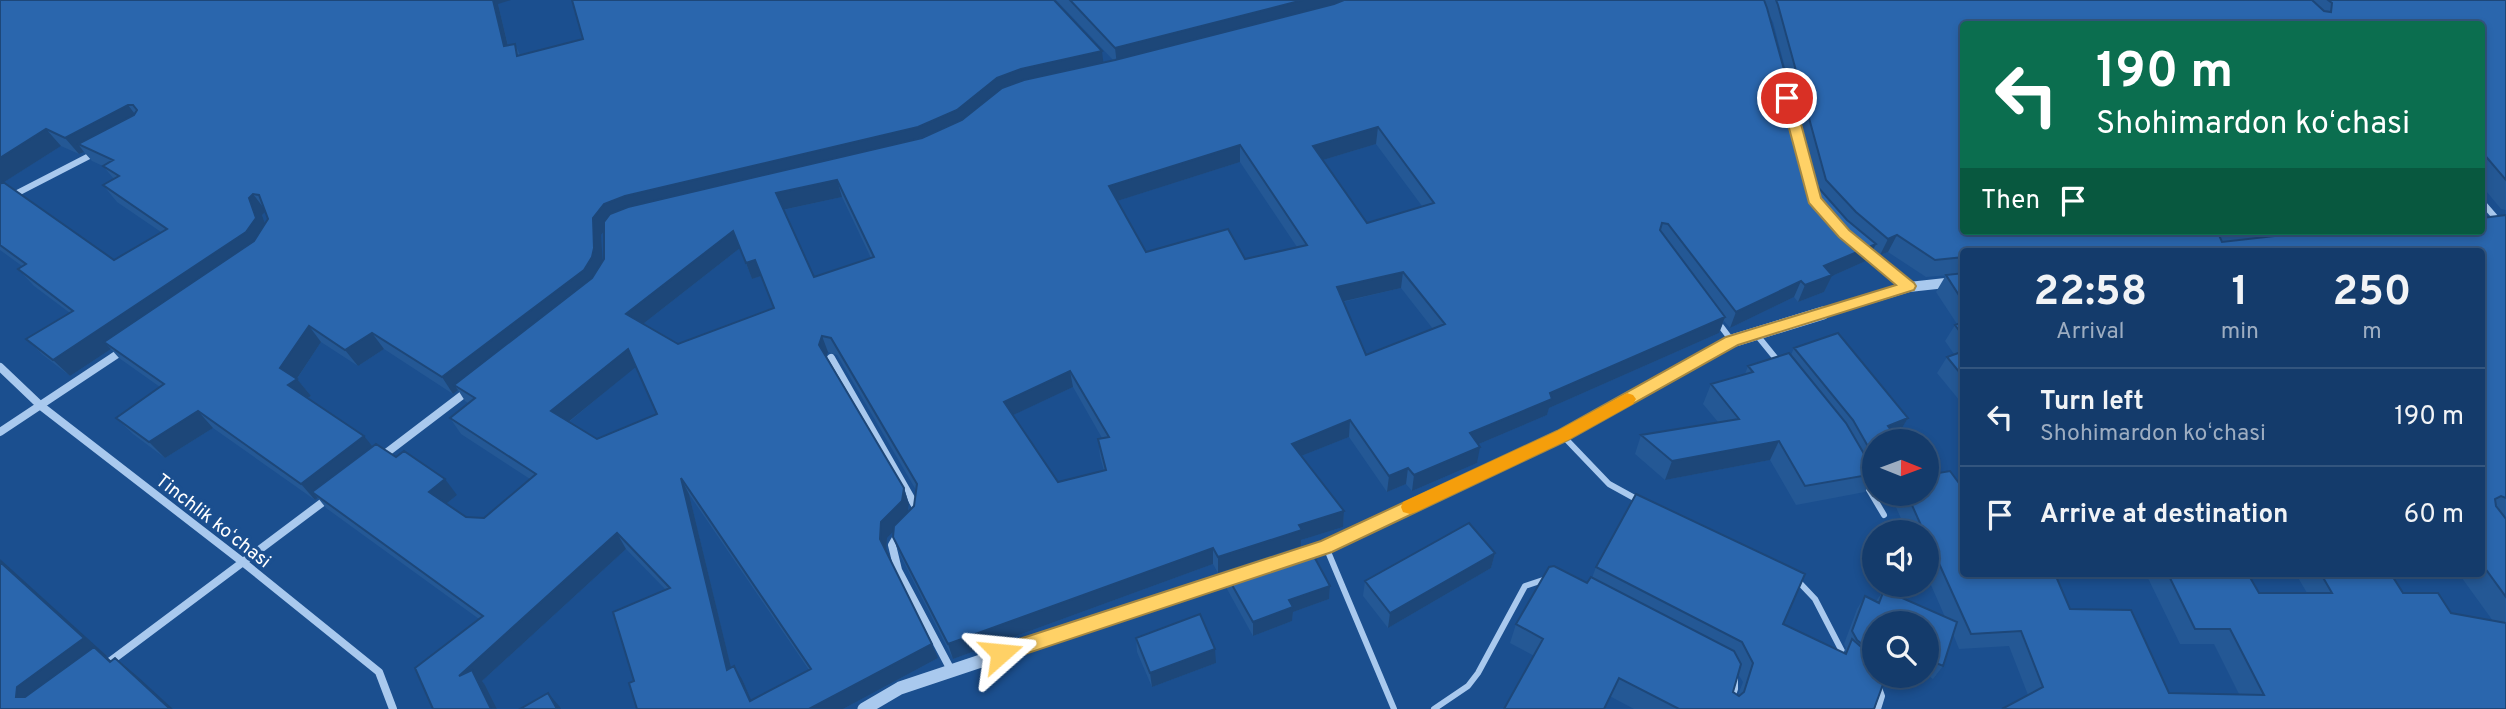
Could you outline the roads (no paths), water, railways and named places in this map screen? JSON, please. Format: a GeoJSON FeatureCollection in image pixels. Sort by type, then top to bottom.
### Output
{"type":"FeatureCollection","features":[{"type":"Feature","properties":{"kind":"street"},"geometry":{"type":"LineString","coordinates":[[0,202],[108,146]]}},
{"type":"Feature","properties":{"kind":"street"},"geometry":{"type":"LineString","coordinates":[[2485,204],[2501,216]]}},
{"type":"Feature","properties":{"kind":"street"},"geometry":{"type":"LineString","coordinates":[[1855,242],[1909,286]]}},
{"type":"Feature","properties":{"kind":"street"},"geometry":{"type":"LineString","coordinates":[[1287,559],[1326,547],[1563,435],[1732,341],[1909,286],[1960,281]]}},
{"type":"Feature","properties":{"kind":"street"},"geometry":{"type":"LineString","coordinates":[[0,432],[130,345]]}},
{"type":"Feature","properties":{"kind":"street"},"geometry":{"type":"LineString","coordinates":[[831,358],[916,503],[913,520]]}},
{"type":"Feature","properties":{"kind":"street","name":"Tinchlik koʻchasi"},"geometry":{"type":"LineString","coordinates":[[0,367],[41,406],[244,563],[379,672],[393,709]]}},
{"type":"Feature","properties":{"kind":"street"},"geometry":{"type":"LineString","coordinates":[[373,464],[481,381]]}},
{"type":"Feature","properties":{"kind":"street"},"geometry":{"type":"LineString","coordinates":[[100,668],[330,497]]}},
{"type":"Feature","properties":{"kind":"street"},"geometry":{"type":"LineString","coordinates":[[906,527],[893,539],[892,554],[951,670]]}},
{"type":"Feature","properties":{"kind":"street"},"geometry":{"type":"LineString","coordinates":[[864,709],[900,688],[1261,568]]}},
{"type":"Feature","properties":{"kind":"lane"},"geometry":{"type":"LineString","coordinates":[[1716,320],[1732,341]]}},
{"type":"Feature","properties":{"kind":"lane"},"geometry":{"type":"LineString","coordinates":[[1756,334],[1782,365]]}},
{"type":"Feature","properties":{"kind":"lane"},"geometry":{"type":"LineString","coordinates":[[1563,435],[1609,484],[1644,503]]}},
{"type":"Feature","properties":{"kind":"lane"},"geometry":{"type":"LineString","coordinates":[[1859,472],[1884,515]]}},
{"type":"Feature","properties":{"kind":"lane"},"geometry":{"type":"LineString","coordinates":[[1326,547],[1394,709]]}},
{"type":"Feature","properties":{"kind":"lane"},"geometry":{"type":"LineString","coordinates":[[1793,577],[1815,599],[1841,652],[1850,663]]}},
{"type":"Feature","properties":{"kind":"lane"},"geometry":{"type":"LineString","coordinates":[[1434,709],[1468,686],[1478,673],[1525,586],[1538,580],[1552,579]]}},
{"type":"Feature","properties":{"kind":"lane"},"geometry":{"type":"LineString","coordinates":[[1728,666],[1737,682],[1728,709]]}},
{"type":"Feature","properties":{"kind":"lane"},"geometry":{"type":"LineString","coordinates":[[1878,709],[1882,696],[1879,688]]}}]}
